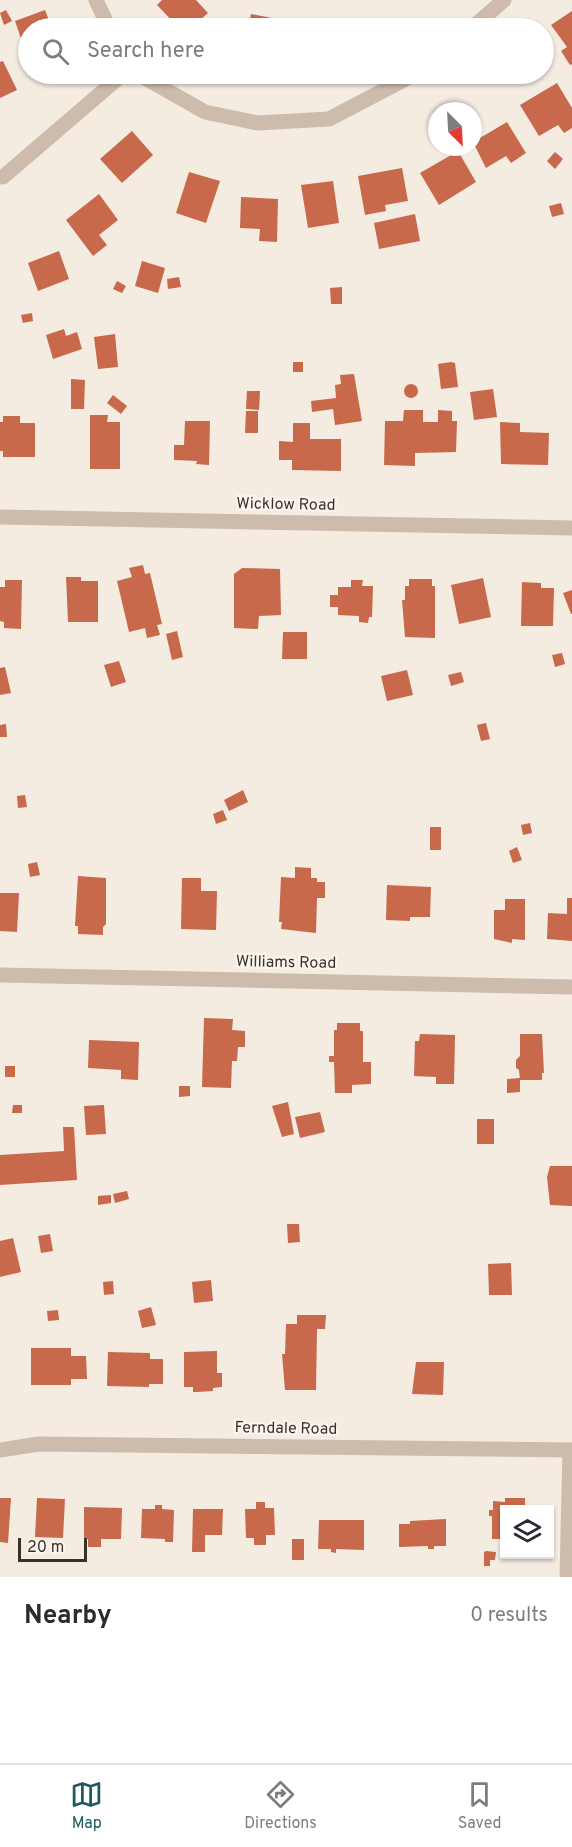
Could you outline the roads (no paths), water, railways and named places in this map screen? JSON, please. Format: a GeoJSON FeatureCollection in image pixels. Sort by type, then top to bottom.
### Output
{"type":"FeatureCollection","features":[{"type":"Feature","properties":{"kind":"street"},"geometry":{"type":"LineString","coordinates":[[96,0],[104,18]]}},
{"type":"Feature","properties":{"kind":"street"},"geometry":{"type":"LineString","coordinates":[[483,18],[504,0]]}},
{"type":"Feature","properties":{"kind":"street"},"geometry":{"type":"LineString","coordinates":[[3,177],[111,84]]}},
{"type":"Feature","properties":{"kind":"street"},"geometry":{"type":"LineString","coordinates":[[156,84],[205,112],[257,123],[329,119],[396,84]]}},
{"type":"Feature","properties":{"kind":"street","name":"Wicklow Road"},"geometry":{"type":"LineString","coordinates":[[0,517],[572,528]]}},
{"type":"Feature","properties":{"kind":"street","name":"Williams Road"},"geometry":{"type":"LineString","coordinates":[[0,975],[572,987]]}},
{"type":"Feature","properties":{"kind":"street","name":"Ferndale Road"},"geometry":{"type":"LineString","coordinates":[[0,1450],[39,1444],[571,1450]]}},
{"type":"Feature","properties":{"kind":"street"},"geometry":{"type":"LineString","coordinates":[[567,1577],[571,1450]]}}]}
